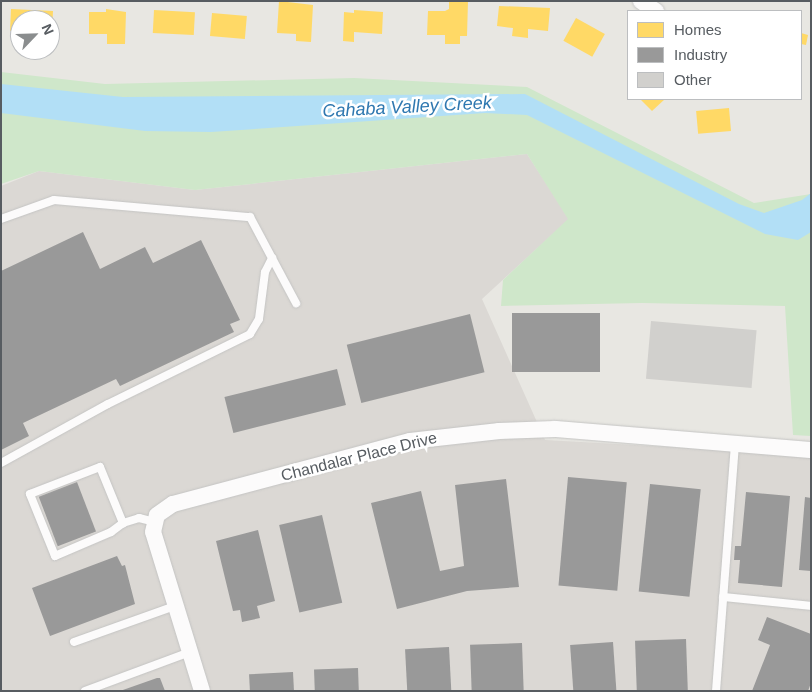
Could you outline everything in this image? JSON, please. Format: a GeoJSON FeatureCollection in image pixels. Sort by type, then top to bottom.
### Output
{"type":"FeatureCollection","features":[{"type":"Feature","properties":{"kind":"street"},"geometry":{"type":"LineString","coordinates":[[641,1],[654,10]]}},
{"type":"Feature","properties":{"kind":"street","name":"Chandalar Place Drive"},"geometry":{"type":"LineString","coordinates":[[155,522],[164,509],[184,500],[433,437],[546,429],[811,450]]}},
{"type":"Feature","properties":{"kind":"street"},"geometry":{"type":"LineString","coordinates":[[155,522],[156,542],[202,691]]}},
{"type":"Feature","properties":{"kind":"lane"},"geometry":{"type":"LineString","coordinates":[[1,219],[54,200],[250,217],[296,303]]}},
{"type":"Feature","properties":{"kind":"lane"},"geometry":{"type":"LineString","coordinates":[[1,463],[108,404],[250,334],[259,319],[265,272],[272,258]]}},
{"type":"Feature","properties":{"kind":"lane"},"geometry":{"type":"LineString","coordinates":[[716,691],[735,443]]}},
{"type":"Feature","properties":{"kind":"lane"},"geometry":{"type":"LineString","coordinates":[[124,523],[100,467],[30,494],[55,556],[111,532],[124,523],[139,518],[155,522]]}},
{"type":"Feature","properties":{"kind":"lane"},"geometry":{"type":"LineString","coordinates":[[723,597],[811,606]]}},
{"type":"Feature","properties":{"kind":"lane"},"geometry":{"type":"LineString","coordinates":[[74,642],[176,606]]}},
{"type":"Feature","properties":{"kind":"lane"},"geometry":{"type":"LineString","coordinates":[[84,691],[190,652]]}},
{"type":"Feature","properties":{"kind":"shaded area"},"geometry":{"type":"Polygon","coordinates":[[[527,154],[569,219],[482,299],[545,440],[811,455],[811,691],[1,691],[1,186],[39,171],[195,190],[527,154]]]}},
{"type":"Feature","properties":{"kind":"green space"},"geometry":{"type":"Polygon","coordinates":[[[1,72],[105,84],[354,78],[527,87],[754,203],[811,194],[811,436],[793,435],[785,306],[642,303],[501,306],[503,280],[568,219],[527,154],[195,190],[39,171],[1,184],[1,72]]]}},
{"type":"Feature","properties":{"kind":"water","name":"Cahaba Valley Creek"},"geometry":{"type":"Polygon","coordinates":[[[1,84],[123,97],[525,94],[739,204],[764,213],[802,200],[811,193],[811,232],[798,240],[765,234],[527,115],[485,113],[211,132],[145,131],[1,113],[1,84]]]}},
{"type":"Feature","properties":{"kind":"building: Homes"},"geometry":{"type":"Polygon","coordinates":[[[279,1],[313,5],[311,42],[296,41],[296,34],[277,33],[279,1]]]}},
{"type":"Feature","properties":{"kind":"building: Homes"},"geometry":{"type":"Polygon","coordinates":[[[449,1],[468,1],[467,36],[460,36],[460,44],[445,44],[445,35],[427,35],[428,11],[445,11],[449,9],[449,1]]]}},
{"type":"Feature","properties":{"kind":"building: Homes"},"geometry":{"type":"Polygon","coordinates":[[[499,6],[550,8],[548,31],[528,29],[528,38],[512,36],[513,28],[497,26],[499,6]]]}},
{"type":"Feature","properties":{"kind":"building: Homes"},"geometry":{"type":"Polygon","coordinates":[[[106,9],[126,12],[125,44],[107,44],[107,34],[89,34],[89,12],[106,12],[106,9]]]}},
{"type":"Feature","properties":{"kind":"building: Homes"},"geometry":{"type":"Polygon","coordinates":[[[154,10],[195,12],[194,35],[153,33],[154,10]]]}},
{"type":"Feature","properties":{"kind":"building: Homes"},"geometry":{"type":"Polygon","coordinates":[[[354,10],[383,12],[382,34],[354,32],[354,42],[343,41],[344,12],[354,13],[354,10]]]}},
{"type":"Feature","properties":{"kind":"building: Homes"},"geometry":{"type":"Polygon","coordinates":[[[212,13],[247,16],[245,39],[210,36],[212,13]]]}},
{"type":"Feature","properties":{"kind":"building: Homes"},"geometry":{"type":"Polygon","coordinates":[[[576,18],[605,34],[592,57],[563,41],[576,18]]]}},
{"type":"Feature","properties":{"kind":"building: Homes"},"geometry":{"type":"Polygon","coordinates":[[[802,33],[808,35],[806,45],[802,44],[802,33]]]}},
{"type":"Feature","properties":{"kind":"building: Homes"},"geometry":{"type":"Polygon","coordinates":[[[641,100],[664,100],[652,111],[641,100]]]}},
{"type":"Feature","properties":{"kind":"building: Homes"},"geometry":{"type":"Polygon","coordinates":[[[729,108],[731,131],[698,134],[696,111],[729,108]]]}},
{"type":"Feature","properties":{"kind":"building: Industry"},"geometry":{"type":"Polygon","coordinates":[[[83,232],[100,269],[145,247],[153,263],[201,240],[240,320],[230,324],[234,332],[120,386],[116,379],[23,423],[29,436],[1,450],[1,271],[83,232]]]}},
{"type":"Feature","properties":{"kind":"building: Industry"},"geometry":{"type":"Polygon","coordinates":[[[512,313],[600,313],[600,372],[512,372],[512,313]]]}},
{"type":"Feature","properties":{"kind":"building: Industry"},"geometry":{"type":"Polygon","coordinates":[[[470,314],[485,372],[361,403],[347,345],[470,314]]]}},
{"type":"Feature","properties":{"kind":"building: Industry"},"geometry":{"type":"Polygon","coordinates":[[[337,369],[346,405],[233,433],[224,397],[337,369]]]}},
{"type":"Feature","properties":{"kind":"building: Industry"},"geometry":{"type":"Polygon","coordinates":[[[568,477],[627,482],[617,591],[559,586],[568,477]]]}},
{"type":"Feature","properties":{"kind":"building: Industry"},"geometry":{"type":"Polygon","coordinates":[[[506,479],[519,587],[467,591],[397,609],[371,503],[421,491],[440,571],[464,566],[455,485],[506,479]]]}},
{"type":"Feature","properties":{"kind":"building: Industry"},"geometry":{"type":"Polygon","coordinates":[[[77,482],[96,531],[58,546],[39,497],[77,482]]]}},
{"type":"Feature","properties":{"kind":"building: Industry"},"geometry":{"type":"Polygon","coordinates":[[[650,484],[701,489],[689,597],[639,591],[650,484]]]}},
{"type":"Feature","properties":{"kind":"building: Industry"},"geometry":{"type":"Polygon","coordinates":[[[746,492],[790,496],[782,587],[738,583],[740,560],[734,560],[735,546],[741,546],[746,492]]]}},
{"type":"Feature","properties":{"kind":"building: Industry"},"geometry":{"type":"Polygon","coordinates":[[[805,497],[811,498],[811,571],[799,570],[805,497]]]}},
{"type":"Feature","properties":{"kind":"building: Industry"},"geometry":{"type":"Polygon","coordinates":[[[322,515],[342,603],[299,613],[279,525],[322,515]]]}},
{"type":"Feature","properties":{"kind":"building: Industry"},"geometry":{"type":"Polygon","coordinates":[[[258,530],[275,601],[257,606],[260,618],[242,622],[240,610],[233,611],[216,541],[258,530]]]}},
{"type":"Feature","properties":{"kind":"building: Industry"},"geometry":{"type":"Polygon","coordinates":[[[117,556],[122,566],[125,565],[135,604],[50,636],[32,588],[117,556]]]}},
{"type":"Feature","properties":{"kind":"building: Industry"},"geometry":{"type":"Polygon","coordinates":[[[767,617],[811,634],[811,683],[808,691],[752,691],[770,645],[758,640],[767,617]]]}},
{"type":"Feature","properties":{"kind":"building: Industry"},"geometry":{"type":"Polygon","coordinates":[[[686,639],[688,691],[637,691],[635,641],[686,639]]]}},
{"type":"Feature","properties":{"kind":"building: Industry"},"geometry":{"type":"Polygon","coordinates":[[[613,642],[616,691],[573,691],[570,645],[613,642]]]}},
{"type":"Feature","properties":{"kind":"building: Industry"},"geometry":{"type":"Polygon","coordinates":[[[522,643],[524,691],[472,691],[470,645],[522,643]]]}},
{"type":"Feature","properties":{"kind":"building: Industry"},"geometry":{"type":"Polygon","coordinates":[[[449,647],[451,691],[407,691],[405,649],[449,647]]]}},
{"type":"Feature","properties":{"kind":"building: Industry"},"geometry":{"type":"Polygon","coordinates":[[[358,668],[359,691],[315,691],[314,670],[358,668]]]}},
{"type":"Feature","properties":{"kind":"building: Industry"},"geometry":{"type":"Polygon","coordinates":[[[293,672],[294,691],[250,691],[249,674],[293,672]]]}},
{"type":"Feature","properties":{"kind":"building: Industry"},"geometry":{"type":"Polygon","coordinates":[[[160,678],[165,691],[120,691],[160,678]]]}},
{"type":"Feature","properties":{"kind":"building: Other"},"geometry":{"type":"Polygon","coordinates":[[[651,321],[757,330],[752,388],[646,379],[651,321]]]}}]}
